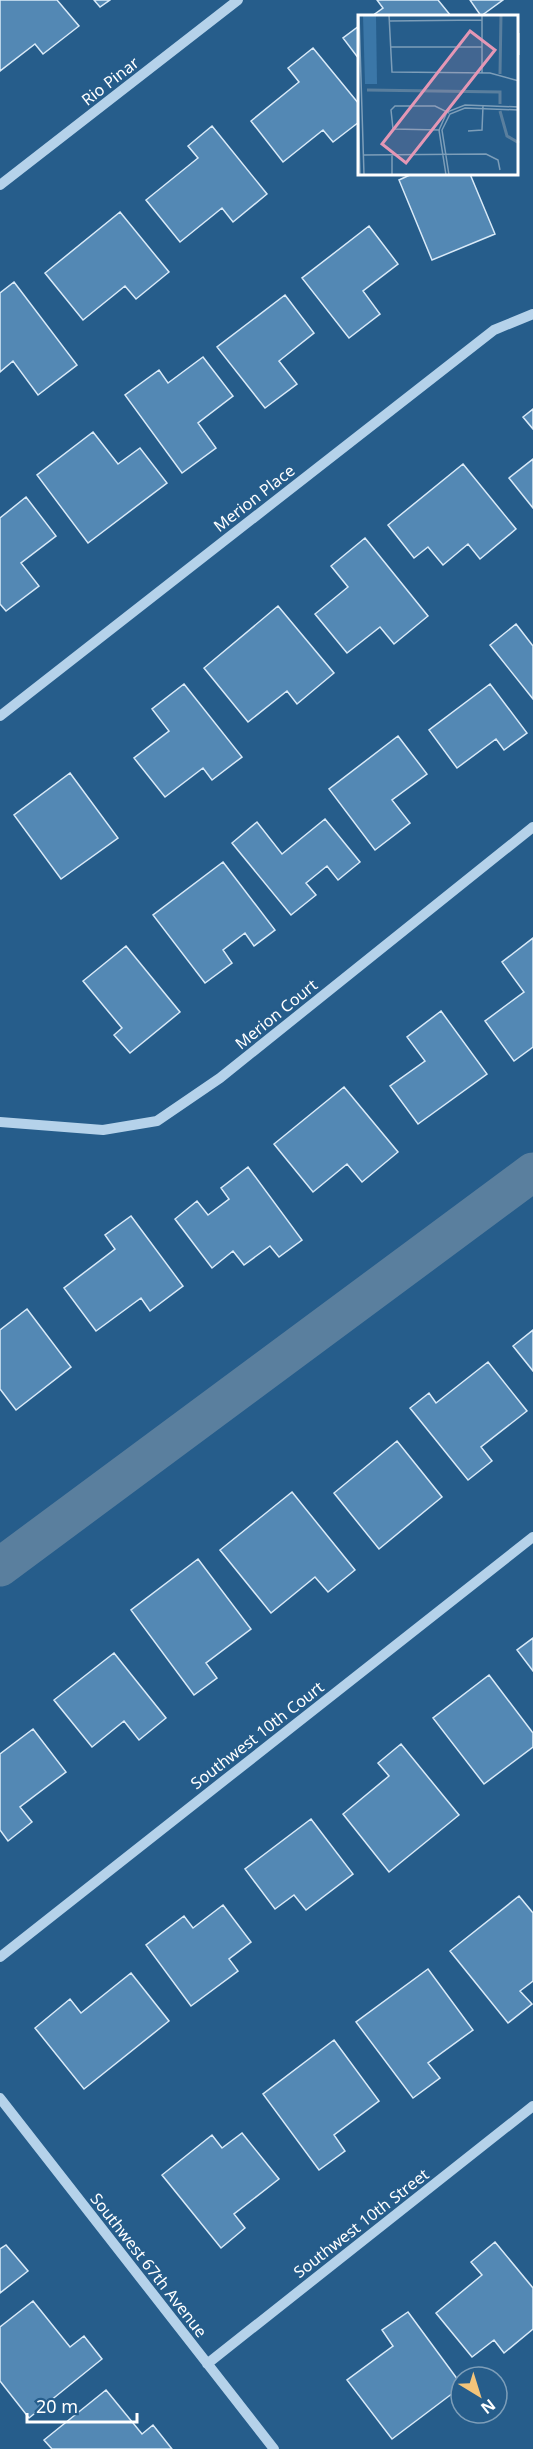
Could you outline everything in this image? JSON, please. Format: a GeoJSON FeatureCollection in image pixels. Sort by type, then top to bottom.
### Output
{"type":"FeatureCollection","features":[{"type":"Feature","properties":{"kind":"street","name":"Rio Pinar"},"geometry":{"type":"LineString","coordinates":[[0,185],[238,0]]}},
{"type":"Feature","properties":{"kind":"street","name":"Merion Place"},"geometry":{"type":"LineString","coordinates":[[0,716],[494,330],[533,314]]}},
{"type":"Feature","properties":{"kind":"street","name":"Merion Court"},"geometry":{"type":"LineString","coordinates":[[0,1122],[104,1130],[157,1121],[220,1078],[533,827]]}},
{"type":"Feature","properties":{"kind":"street","name":"Southwest 10th Court"},"geometry":{"type":"LineString","coordinates":[[0,1957],[533,1537]]}},
{"type":"Feature","properties":{"kind":"street","name":"Southwest 67th Avenue"},"geometry":{"type":"LineString","coordinates":[[0,2098],[274,2449]]}},
{"type":"Feature","properties":{"kind":"street","name":"Southwest 10th Street"},"geometry":{"type":"LineString","coordinates":[[207,2364],[533,2106]]}},
{"type":"Feature","properties":{"kind":"building"},"geometry":{"type":"Polygon","coordinates":[[[0,0],[57,0],[79,26],[43,54],[35,44],[0,71],[0,0]]]}},
{"type":"Feature","properties":{"kind":"building"},"geometry":{"type":"Polygon","coordinates":[[[94,0],[110,0],[100,7],[94,0]]]}},
{"type":"Feature","properties":{"kind":"building"},"geometry":{"type":"Polygon","coordinates":[[[377,0],[438,0],[450,15],[373,15],[383,8],[377,0]]]}},
{"type":"Feature","properties":{"kind":"building"},"geometry":{"type":"Polygon","coordinates":[[[470,0],[503,0],[482,15],[470,0]]]}},
{"type":"Feature","properties":{"kind":"building"},"geometry":{"type":"Polygon","coordinates":[[[358,27],[358,58],[343,38],[358,27]]]}},
{"type":"Feature","properties":{"kind":"building"},"geometry":{"type":"Polygon","coordinates":[[[313,48],[358,103],[358,123],[333,142],[323,130],[283,162],[251,121],[299,82],[288,68],[313,48]]]}},
{"type":"Feature","properties":{"kind":"building"},"geometry":{"type":"Polygon","coordinates":[[[212,126],[267,194],[233,222],[222,208],[180,242],[146,200],[198,158],[188,146],[212,126]]]}},
{"type":"Feature","properties":{"kind":"building"},"geometry":{"type":"Polygon","coordinates":[[[408,176],[471,176],[495,234],[432,260],[399,180],[408,176]]]}},
{"type":"Feature","properties":{"kind":"building"},"geometry":{"type":"Polygon","coordinates":[[[120,212],[169,272],[136,299],[125,286],[83,320],[45,273],[120,212]]]}},
{"type":"Feature","properties":{"kind":"building"},"geometry":{"type":"Polygon","coordinates":[[[369,226],[398,264],[363,291],[380,314],[349,338],[302,278],[369,226]]]}},
{"type":"Feature","properties":{"kind":"building"},"geometry":{"type":"Polygon","coordinates":[[[14,282],[77,365],[38,395],[13,361],[0,372],[0,293],[14,282]]]}},
{"type":"Feature","properties":{"kind":"building"},"geometry":{"type":"Polygon","coordinates":[[[285,295],[314,333],[279,361],[297,384],[265,408],[217,347],[285,295]]]}},
{"type":"Feature","properties":{"kind":"building"},"geometry":{"type":"Polygon","coordinates":[[[203,357],[233,396],[198,423],[216,448],[182,473],[125,395],[159,370],[168,383],[203,357]]]}},
{"type":"Feature","properties":{"kind":"building"},"geometry":{"type":"Polygon","coordinates":[[[533,409],[533,429],[523,417],[533,409]]]}},
{"type":"Feature","properties":{"kind":"building"},"geometry":{"type":"Polygon","coordinates":[[[93,432],[118,464],[140,448],[167,483],[88,543],[37,475],[93,432]]]}},
{"type":"Feature","properties":{"kind":"building"},"geometry":{"type":"Polygon","coordinates":[[[533,459],[533,508],[509,478],[533,459]]]}},
{"type":"Feature","properties":{"kind":"building"},"geometry":{"type":"Polygon","coordinates":[[[463,464],[516,529],[480,559],[468,544],[443,565],[428,547],[414,558],[388,525],[463,464]]]}},
{"type":"Feature","properties":{"kind":"building"},"geometry":{"type":"Polygon","coordinates":[[[26,497],[56,536],[21,563],[39,586],[6,611],[0,604],[0,518],[26,497]]]}},
{"type":"Feature","properties":{"kind":"building"},"geometry":{"type":"Polygon","coordinates":[[[365,538],[428,616],[394,644],[380,627],[347,653],[315,614],[348,587],[331,566],[365,538]]]}},
{"type":"Feature","properties":{"kind":"building"},"geometry":{"type":"Polygon","coordinates":[[[278,606],[334,673],[297,704],[287,691],[248,722],[204,668],[278,606]]]}},
{"type":"Feature","properties":{"kind":"building"},"geometry":{"type":"Polygon","coordinates":[[[516,624],[533,646],[533,699],[490,645],[516,624]]]}},
{"type":"Feature","properties":{"kind":"building"},"geometry":{"type":"Polygon","coordinates":[[[184,684],[242,757],[212,780],[203,768],[165,797],[134,758],[169,731],[152,709],[184,684]]]}},
{"type":"Feature","properties":{"kind":"building"},"geometry":{"type":"Polygon","coordinates":[[[490,684],[527,733],[504,750],[496,739],[457,768],[429,730],[490,684]]]}},
{"type":"Feature","properties":{"kind":"building"},"geometry":{"type":"Polygon","coordinates":[[[398,736],[427,774],[392,800],[410,823],[375,850],[329,789],[398,736]]]}},
{"type":"Feature","properties":{"kind":"building"},"geometry":{"type":"Polygon","coordinates":[[[70,773],[118,838],[61,879],[14,815],[70,773]]]}},
{"type":"Feature","properties":{"kind":"building"},"geometry":{"type":"Polygon","coordinates":[[[325,819],[360,862],[338,880],[327,866],[306,883],[316,895],[291,915],[232,843],[257,822],[282,854],[325,819]]]}},
{"type":"Feature","properties":{"kind":"building"},"geometry":{"type":"Polygon","coordinates":[[[223,862],[275,930],[254,946],[245,933],[223,950],[232,963],[205,983],[153,915],[223,862]]]}},
{"type":"Feature","properties":{"kind":"building"},"geometry":{"type":"Polygon","coordinates":[[[533,938],[533,1047],[514,1061],[485,1021],[524,992],[502,962],[533,938]]]}},
{"type":"Feature","properties":{"kind":"building"},"geometry":{"type":"Polygon","coordinates":[[[126,946],[180,1012],[130,1053],[114,1035],[122,1028],[83,981],[126,946]]]}},
{"type":"Feature","properties":{"kind":"building"},"geometry":{"type":"Polygon","coordinates":[[[441,1011],[487,1074],[418,1124],[390,1086],[425,1061],[407,1037],[441,1011]]]}},
{"type":"Feature","properties":{"kind":"building"},"geometry":{"type":"Polygon","coordinates":[[[344,1087],[398,1152],[362,1182],[347,1164],[313,1192],[274,1144],[344,1087]]]}},
{"type":"Feature","properties":{"kind":"building"},"geometry":{"type":"Polygon","coordinates":[[[248,1167],[302,1240],[279,1257],[270,1246],[244,1265],[233,1251],[212,1268],[175,1219],[197,1201],[208,1215],[229,1199],[221,1188],[248,1167]]]}},
{"type":"Feature","properties":{"kind":"building"},"geometry":{"type":"Polygon","coordinates":[[[131,1216],[183,1286],[150,1311],[141,1298],[96,1331],[64,1288],[115,1249],[105,1235],[131,1216]]]}},
{"type":"Feature","properties":{"kind":"building"},"geometry":{"type":"Polygon","coordinates":[[[27,1309],[71,1367],[16,1410],[0,1389],[0,1330],[27,1309]]]}},
{"type":"Feature","properties":{"kind":"building"},"geometry":{"type":"Polygon","coordinates":[[[533,1330],[533,1371],[513,1346],[533,1330]]]}},
{"type":"Feature","properties":{"kind":"building"},"geometry":{"type":"Polygon","coordinates":[[[488,1362],[527,1411],[481,1447],[492,1461],[468,1480],[410,1408],[429,1393],[436,1403],[488,1362]]]}},
{"type":"Feature","properties":{"kind":"building"},"geometry":{"type":"Polygon","coordinates":[[[397,1441],[442,1497],[379,1549],[334,1493],[397,1441]]]}},
{"type":"Feature","properties":{"kind":"building"},"geometry":{"type":"Polygon","coordinates":[[[292,1492],[355,1570],[328,1592],[315,1577],[271,1613],[220,1550],[292,1492]]]}},
{"type":"Feature","properties":{"kind":"building"},"geometry":{"type":"Polygon","coordinates":[[[198,1559],[251,1629],[206,1663],[217,1678],[194,1695],[131,1610],[198,1559]]]}},
{"type":"Feature","properties":{"kind":"building"},"geometry":{"type":"Polygon","coordinates":[[[533,1638],[533,1671],[517,1650],[533,1638]]]}},
{"type":"Feature","properties":{"kind":"building"},"geometry":{"type":"Polygon","coordinates":[[[114,1653],[166,1718],[139,1740],[124,1721],[92,1747],[54,1700],[114,1653]]]}},
{"type":"Feature","properties":{"kind":"building"},"geometry":{"type":"Polygon","coordinates":[[[489,1675],[533,1733],[533,1747],[484,1784],[433,1718],[489,1675]]]}},
{"type":"Feature","properties":{"kind":"building"},"geometry":{"type":"Polygon","coordinates":[[[33,1729],[66,1772],[20,1807],[32,1822],[8,1841],[0,1830],[0,1754],[33,1729]]]}},
{"type":"Feature","properties":{"kind":"building"},"geometry":{"type":"Polygon","coordinates":[[[401,1744],[459,1815],[389,1872],[343,1814],[389,1776],[378,1763],[401,1744]]]}},
{"type":"Feature","properties":{"kind":"building"},"geometry":{"type":"Polygon","coordinates":[[[311,1819],[353,1874],[306,1910],[294,1895],[275,1909],[245,1869],[311,1819]]]}},
{"type":"Feature","properties":{"kind":"building"},"geometry":{"type":"Polygon","coordinates":[[[519,1896],[533,1913],[533,1981],[520,1991],[532,2004],[508,2023],[450,1951],[519,1896]]]}},
{"type":"Feature","properties":{"kind":"building"},"geometry":{"type":"Polygon","coordinates":[[[223,1905],[251,1942],[229,1959],[238,1971],[191,2006],[146,1945],[184,1916],[193,1928],[223,1905]]]}},
{"type":"Feature","properties":{"kind":"building"},"geometry":{"type":"Polygon","coordinates":[[[428,1969],[473,2030],[428,2063],[440,2078],[413,2098],[356,2022],[428,1969]]]}},
{"type":"Feature","properties":{"kind":"building"},"geometry":{"type":"Polygon","coordinates":[[[131,1973],[169,2021],[84,2089],[35,2028],[70,1999],[81,2013],[131,1973]]]}},
{"type":"Feature","properties":{"kind":"building"},"geometry":{"type":"Polygon","coordinates":[[[334,2040],[379,2101],[334,2135],[345,2151],[319,2170],[263,2094],[334,2040]]]}},
{"type":"Feature","properties":{"kind":"building"},"geometry":{"type":"Polygon","coordinates":[[[242,2133],[279,2179],[234,2214],[245,2228],[221,2248],[162,2175],[212,2135],[222,2148],[242,2133]]]}},
{"type":"Feature","properties":{"kind":"building"},"geometry":{"type":"Polygon","coordinates":[[[495,2242],[533,2288],[533,2329],[504,2353],[494,2340],[472,2357],[436,2313],[482,2275],[471,2262],[495,2242]]]}},
{"type":"Feature","properties":{"kind":"building"},"geometry":{"type":"Polygon","coordinates":[[[6,2245],[28,2271],[0,2293],[0,2249],[6,2245]]]}},
{"type":"Feature","properties":{"kind":"building"},"geometry":{"type":"Polygon","coordinates":[[[33,2301],[70,2347],[84,2336],[102,2359],[29,2418],[0,2381],[0,2327],[33,2301]]]}},
{"type":"Feature","properties":{"kind":"building"},"geometry":{"type":"Polygon","coordinates":[[[408,2312],[449,2368],[449,2396],[392,2439],[347,2380],[393,2346],[382,2330],[408,2312]]]}},
{"type":"Feature","properties":{"kind":"building"},"geometry":{"type":"Polygon","coordinates":[[[106,2390],[142,2434],[153,2425],[172,2449],[52,2449],[44,2440],[106,2390]]]}},
{"type":"Feature","properties":{"kind":"waterway"},"geometry":{"type":"LineString","coordinates":[[0,1567],[533,1172]]}}]}
